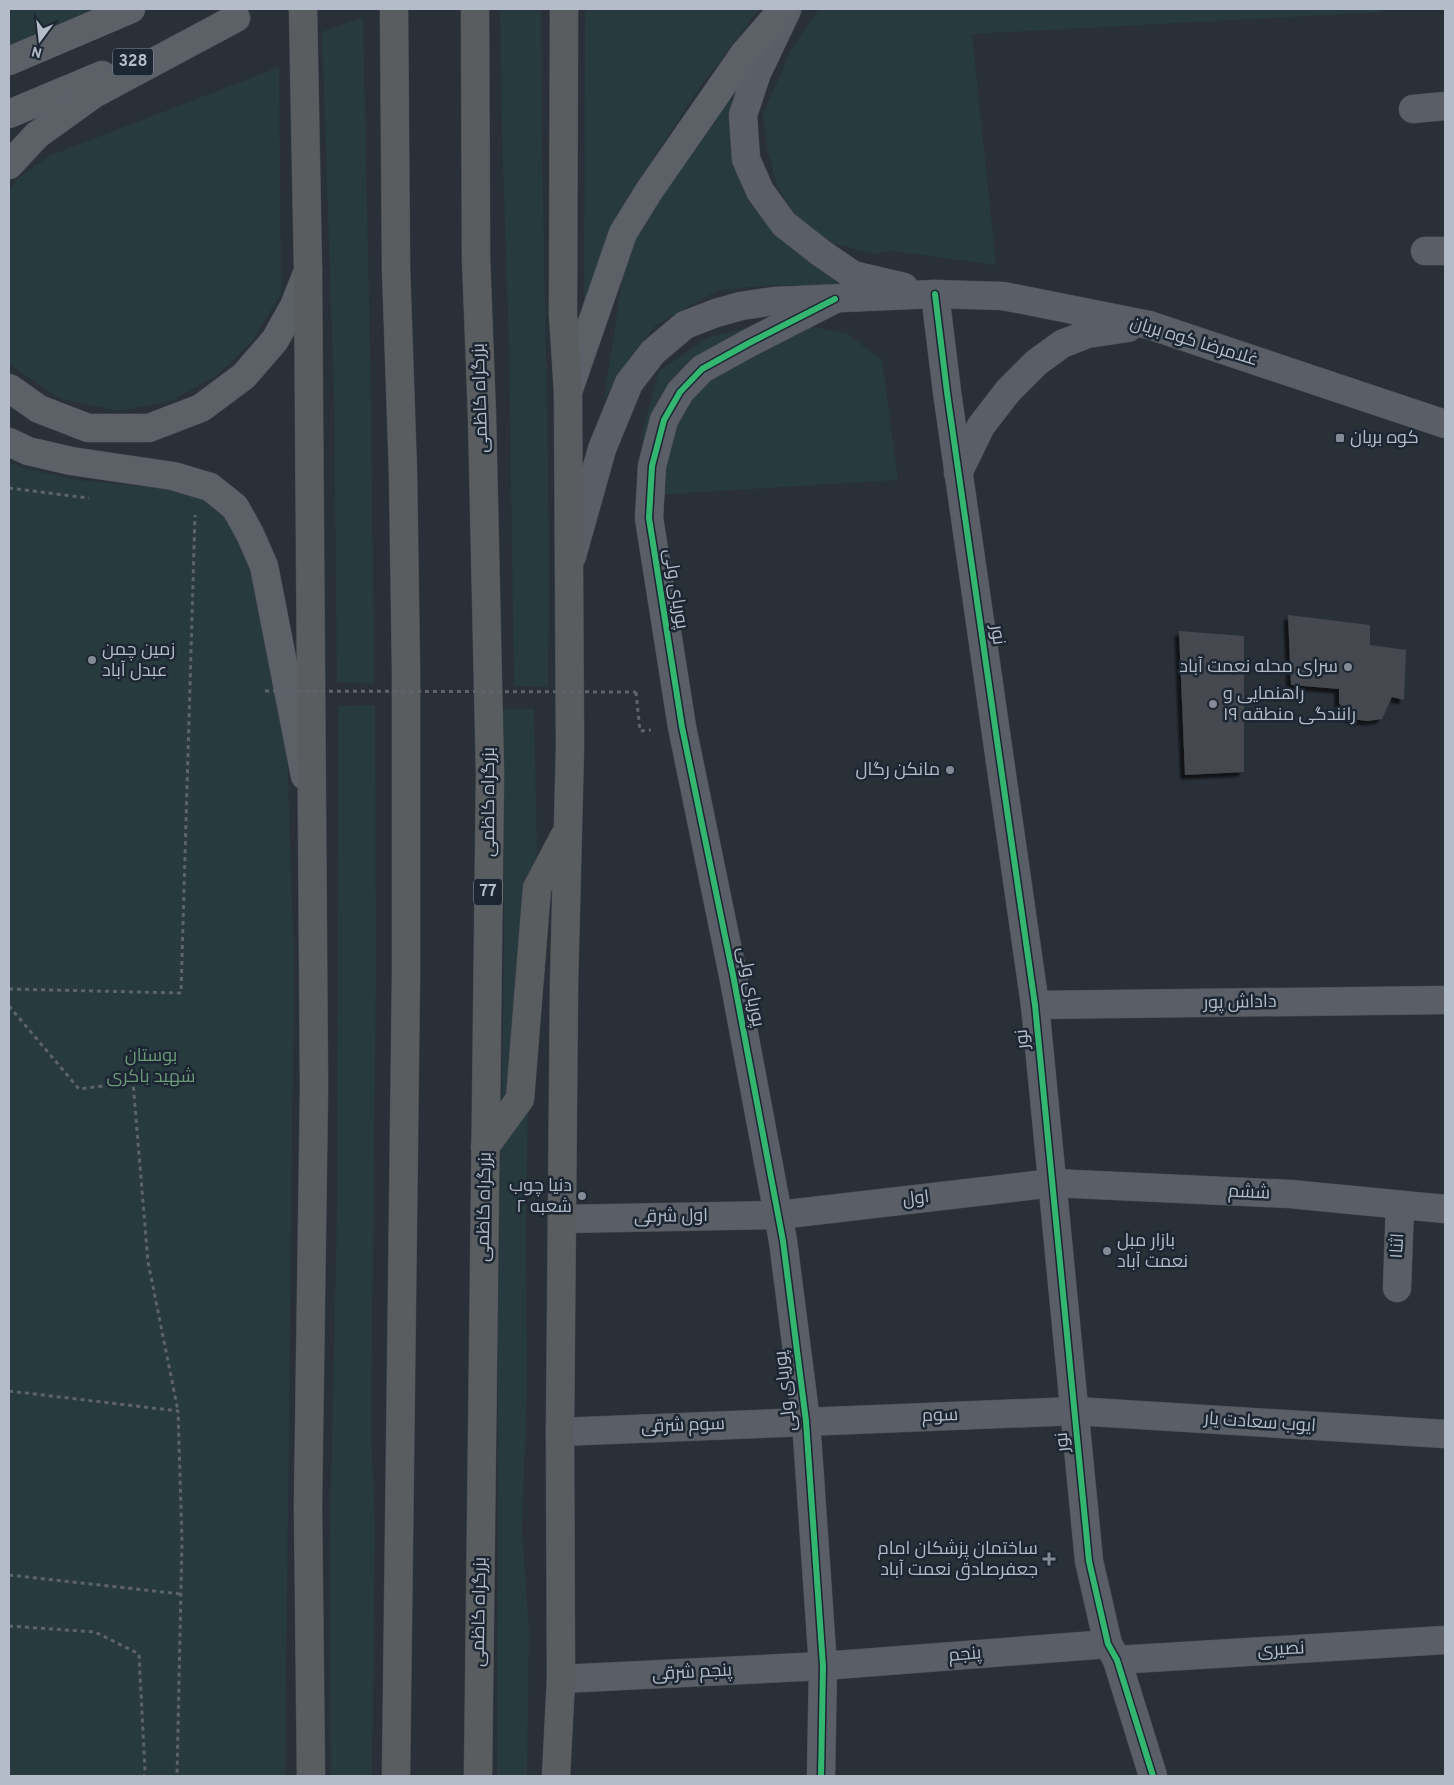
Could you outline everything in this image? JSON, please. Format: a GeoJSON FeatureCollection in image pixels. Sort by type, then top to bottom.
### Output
{"type":"FeatureCollection","features":[{"type":"Feature","properties":{"kind":"highway"},"geometry":{"type":"LineString","coordinates":[[303,9],[308,271],[314,1089],[308,1505],[311,1776]]}},
{"type":"Feature","properties":{"kind":"highway"},"geometry":{"type":"LineString","coordinates":[[394,9],[396,268],[403,482],[406,946],[404,1276],[396,1776]]}},
{"type":"Feature","properties":{"kind":"highway","name":"بزرگراه کاظمی"},"geometry":{"type":"LineString","coordinates":[[475,9],[476,258],[482,416],[490,774],[478,1776]]}},
{"type":"Feature","properties":{"kind":"highway"},"geometry":{"type":"LineString","coordinates":[[556,1776],[561,1679],[560,1432],[564,985],[570,747],[568,392],[563,314],[564,9]]}},
{"type":"Feature","properties":{"kind":"highway"},"geometry":{"type":"LineString","coordinates":[[485,1147],[520,1099],[537,888],[568,829]]}},
{"type":"Feature","properties":{"kind":"main road"},"geometry":{"type":"LineString","coordinates":[[9,61],[131,9]]}},
{"type":"Feature","properties":{"kind":"main road"},"geometry":{"type":"LineString","coordinates":[[568,392],[623,233],[648,191],[744,54],[784,9]]}},
{"type":"Feature","properties":{"kind":"main road"},"geometry":{"type":"LineString","coordinates":[[9,165],[37,134],[94,94],[250,12]]}},
{"type":"Feature","properties":{"kind":"main road","name":"328"},"geometry":{"type":"LineString","coordinates":[[9,114],[250,12]]}},
{"type":"Feature","properties":{"kind":"main road"},"geometry":{"type":"LineString","coordinates":[[9,388],[38,409],[88,428],[149,428],[201,408],[244,376],[275,340],[294,306],[308,271]]}},
{"type":"Feature","properties":{"kind":"main road"},"geometry":{"type":"LineString","coordinates":[[9,442],[28,451],[72,461],[173,476],[210,487],[235,507],[250,534],[264,566],[312,816]]}},
{"type":"Feature","properties":{"kind":"street"},"geometry":{"type":"LineString","coordinates":[[788,9],[757,73],[743,115],[746,159],[760,191],[784,224],[853,275],[935,294]]}},
{"type":"Feature","properties":{"kind":"street"},"geometry":{"type":"LineString","coordinates":[[1413,109],[1445,106]]}},
{"type":"Feature","properties":{"kind":"street"},"geometry":{"type":"LineString","coordinates":[[569,569],[602,449],[629,383],[653,352],[685,325],[741,306],[774,302],[935,294]]}},
{"type":"Feature","properties":{"kind":"street","name":"غلامرضا کوه بریان"},"geometry":{"type":"LineString","coordinates":[[935,294],[1003,296],[1149,325],[1445,424]]}},
{"type":"Feature","properties":{"kind":"street","name":"نور"},"geometry":{"type":"LineString","coordinates":[[935,294],[958,473],[1035,1005],[1089,1561],[1112,1652],[1153,1776]]}},
{"type":"Feature","properties":{"kind":"street","name":"پوریای ولی"},"geometry":{"type":"LineString","coordinates":[[821,1776],[823,1666],[806,1421],[783,1241],[733,975],[682,727],[649,518],[652,466],[664,420],[680,392],[702,370],[749,343],[835,299]]}},
{"type":"Feature","properties":{"kind":"street"},"geometry":{"type":"LineString","coordinates":[[958,473],[981,426],[1008,391],[1038,362],[1062,344],[1087,334],[1149,325]]}},
{"type":"Feature","properties":{"kind":"street","name":"داداش پور"},"geometry":{"type":"LineString","coordinates":[[1035,1005],[1445,1000]]}},
{"type":"Feature","properties":{"kind":"street","name":"اول"},"geometry":{"type":"LineString","coordinates":[[779,1215],[1052,1183]]}},
{"type":"Feature","properties":{"kind":"street","name":"ششم"},"geometry":{"type":"LineString","coordinates":[[1052,1183],[1290,1194],[1445,1210]]}},
{"type":"Feature","properties":{"kind":"street","name":"اثنا۱"},"geometry":{"type":"LineString","coordinates":[[1397,1288],[1400,1205]]}},
{"type":"Feature","properties":{"kind":"street","name":"اول شرقی"},"geometry":{"type":"LineString","coordinates":[[562,1219],[779,1215]]}},
{"type":"Feature","properties":{"kind":"street","name":"سوم"},"geometry":{"type":"LineString","coordinates":[[806,1421],[1074,1411]]}},
{"type":"Feature","properties":{"kind":"street","name":"ایوب سعادت یار"},"geometry":{"type":"LineString","coordinates":[[1074,1411],[1445,1434]]}},
{"type":"Feature","properties":{"kind":"street","name":"سوم شرقی"},"geometry":{"type":"LineString","coordinates":[[560,1432],[806,1421]]}},
{"type":"Feature","properties":{"kind":"street","name":"نصیری"},"geometry":{"type":"LineString","coordinates":[[1112,1652],[1445,1640]]}},
{"type":"Feature","properties":{"kind":"street","name":"پنجم"},"geometry":{"type":"LineString","coordinates":[[823,1666],[1112,1652]]}},
{"type":"Feature","properties":{"kind":"street","name":"پنجم شرقی"},"geometry":{"type":"LineString","coordinates":[[561,1679],[823,1666]]}},
{"type":"Feature","properties":{"kind":"path"},"geometry":{"type":"LineString","coordinates":[[9,488],[97,499]]}},
{"type":"Feature","properties":{"kind":"path"},"geometry":{"type":"LineString","coordinates":[[9,989],[181,993],[195,511]]}},
{"type":"Feature","properties":{"kind":"path"},"geometry":{"type":"LineString","coordinates":[[265,691],[636,692],[640,731]]}},
{"type":"Feature","properties":{"kind":"path"},"geometry":{"type":"LineString","coordinates":[[9,1006],[79,1089],[134,1082],[148,1262],[178,1411],[182,1541],[177,1776]]}},
{"type":"Feature","properties":{"kind":"path"},"geometry":{"type":"LineString","coordinates":[[9,1391],[178,1411]]}},
{"type":"Feature","properties":{"kind":"path"},"geometry":{"type":"LineString","coordinates":[[9,1575],[181,1594]]}},
{"type":"Feature","properties":{"kind":"path"},"geometry":{"type":"LineString","coordinates":[[9,1626],[95,1632],[139,1654],[144,1776]]}},
{"type":"Feature","properties":{"kind":"green space"},"geometry":{"type":"Polygon","coordinates":[[[9,9],[95,9],[9,45],[9,9]]]}},
{"type":"Feature","properties":{"kind":"green space"},"geometry":{"type":"Polygon","coordinates":[[[500,9],[541,9],[549,518],[548,687],[514,686],[509,348],[500,9]]]}},
{"type":"Feature","properties":{"kind":"green space"},"geometry":{"type":"Polygon","coordinates":[[[585,9],[759,9],[695,94],[639,180],[607,241],[584,306],[585,9]]]}},
{"type":"Feature","properties":{"kind":"green space"},"geometry":{"type":"Polygon","coordinates":[[[819,9],[1382,9],[1382,12],[972,34],[996,265],[892,251],[872,254],[832,243],[798,219],[777,186],[767,147],[763,114],[791,50],[819,9]]]}},
{"type":"Feature","properties":{"kind":"green space"},"geometry":{"type":"Polygon","coordinates":[[[363,17],[371,396],[374,684],[337,682],[334,396],[322,32],[363,17]]]}},
{"type":"Feature","properties":{"kind":"green space"},"geometry":{"type":"Polygon","coordinates":[[[279,67],[281,294],[251,343],[216,376],[171,401],[119,411],[61,399],[13,367],[9,361],[9,191],[18,178],[49,156],[279,67]]]}},
{"type":"Feature","properties":{"kind":"green space"},"geometry":{"type":"Polygon","coordinates":[[[731,91],[735,153],[750,203],[784,242],[844,285],[777,285],[718,290],[656,325],[636,349],[604,400],[622,280],[635,238],[731,91]]]}},
{"type":"Feature","properties":{"kind":"green space"},"geometry":{"type":"Polygon","coordinates":[[[796,324],[846,333],[882,360],[898,480],[638,496],[643,430],[659,371],[709,337],[757,326],[796,324]]]}},
{"type":"Feature","properties":{"kind":"green space","name":"بوستان شهید باکری"},"geometry":{"type":"Polygon","coordinates":[[[9,462],[22,468],[79,480],[190,491],[217,505],[249,557],[287,748],[294,962],[285,1776],[9,1776],[9,462]]]}},
{"type":"Feature","properties":{"kind":"green space"},"geometry":{"type":"Polygon","coordinates":[[[375,705],[376,968],[371,1434],[375,1524],[372,1776],[331,1776],[330,1529],[337,1213],[338,706],[375,705]]]}},
{"type":"Feature","properties":{"kind":"green space"},"geometry":{"type":"Polygon","coordinates":[[[503,709],[534,709],[537,849],[530,978],[526,1217],[527,1390],[522,1528],[529,1631],[527,1776],[497,1776],[498,1306],[504,962],[503,709]]]}},
{"type":"Feature","properties":{"kind":"building","name":"سرای محله نعمت آباد"},"geometry":{"type":"Polygon","coordinates":[[[1288,615],[1370,625],[1370,645],[1406,650],[1404,700],[1392,697],[1382,719],[1368,721],[1351,719],[1339,703],[1339,689],[1291,685],[1288,615]]]}},
{"type":"Feature","properties":{"kind":"building","name":"راهنمایی و رانندگی منطقه ۱۹"},"geometry":{"type":"Polygon","coordinates":[[[1179,631],[1244,636],[1244,772],[1185,775],[1179,631]]]}},
{"type":"Feature","properties":{"kind":"cycle path"},"geometry":{"type":"LineString","coordinates":[[935,294],[947,392],[1035,1005],[1089,1561],[1108,1644],[1117,1660],[1153,1776]]}},
{"type":"Feature","properties":{"kind":"cycle path"},"geometry":{"type":"LineString","coordinates":[[821,1776],[823,1666],[806,1421],[783,1241],[733,975],[682,727],[649,518],[652,466],[664,420],[680,392],[702,369],[835,299]]}},
{"type":"Feature","properties":{"kind":"place","name":"کوه بریان"},"geometry":{"type":"Point","coordinates":[1340,438]}},
{"type":"Feature","properties":{"kind":"place","name":"زمین چمن عبدل آباد"},"geometry":{"type":"Point","coordinates":[92,660]}},
{"type":"Feature","properties":{"kind":"place","name":"سرای محله نعمت آباد"},"geometry":{"type":"Point","coordinates":[1348,667]}},
{"type":"Feature","properties":{"kind":"place","name":"راهنمایی و رانندگی منطقه ۱۹"},"geometry":{"type":"Point","coordinates":[1213,704]}},
{"type":"Feature","properties":{"kind":"place","name":"مانکن رگال"},"geometry":{"type":"Point","coordinates":[950,770]}},
{"type":"Feature","properties":{"kind":"place","name":"دنیا چوب شعبه ۲"},"geometry":{"type":"Point","coordinates":[582,1196]}},
{"type":"Feature","properties":{"kind":"place","name":"بازار مبل نعمت آباد"},"geometry":{"type":"Point","coordinates":[1107,1251]}},
{"type":"Feature","properties":{"kind":"place","name":"ساختمان پزشکان امام جعفرصادق نعمت آباد"},"geometry":{"type":"Point","coordinates":[1049,1559]}}]}
